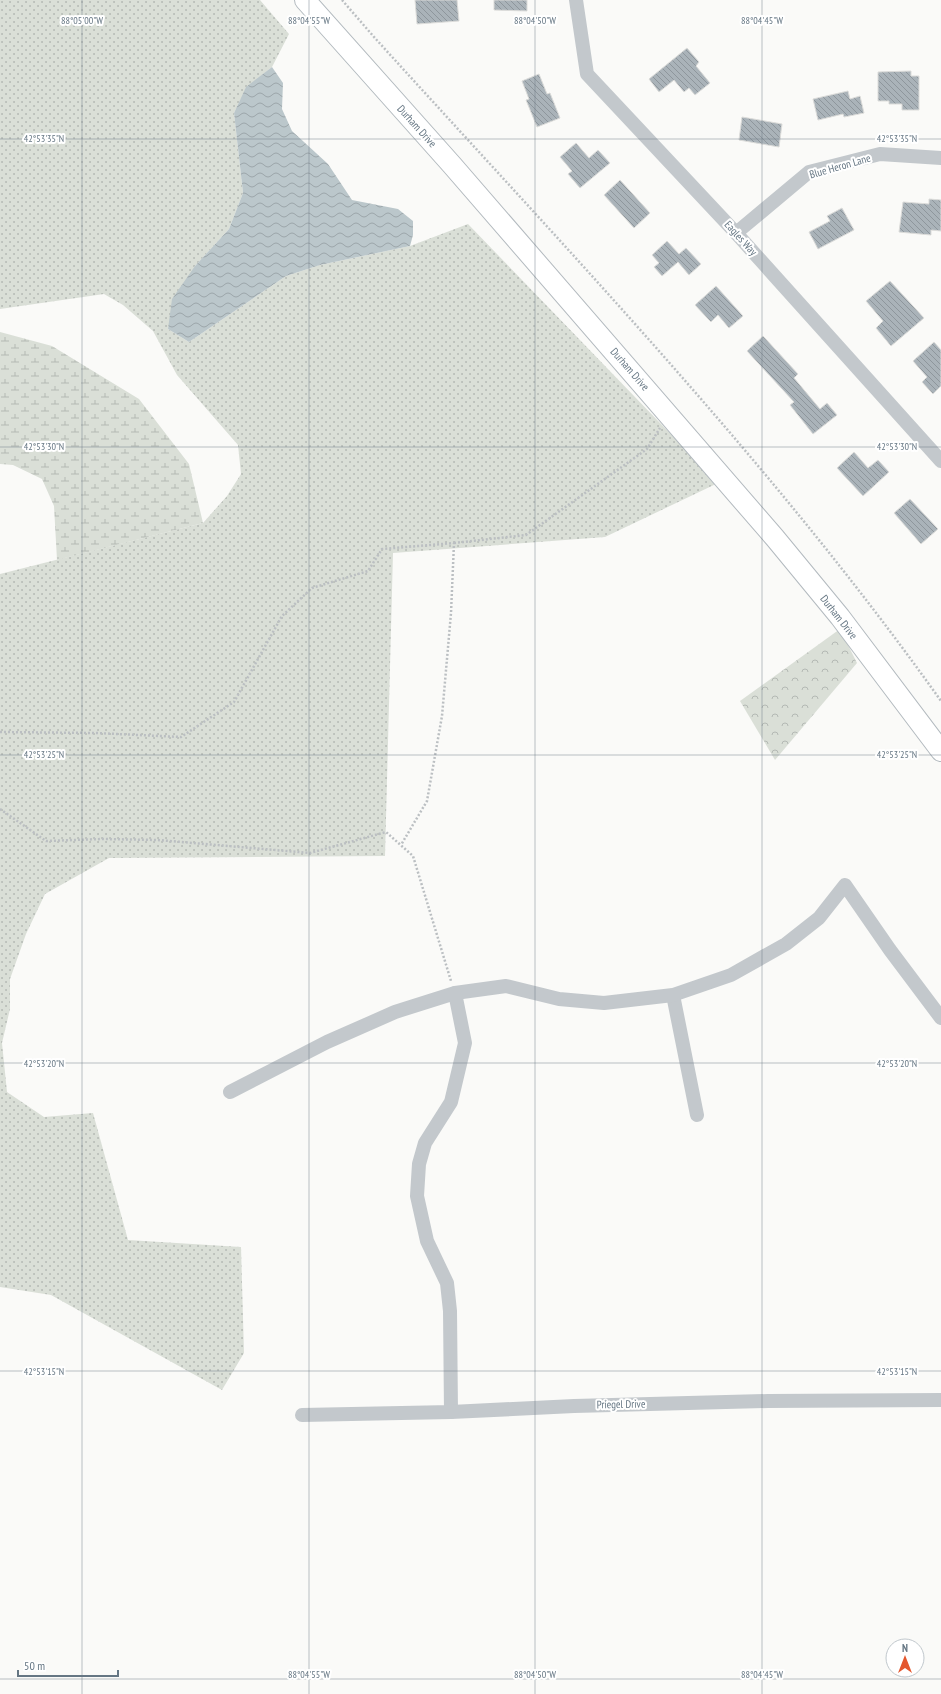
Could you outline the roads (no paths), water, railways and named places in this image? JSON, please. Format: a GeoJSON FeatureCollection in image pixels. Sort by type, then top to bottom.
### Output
{"type":"FeatureCollection","features":[{"type":"Feature","properties":{"kind":"street","name":"Durham Drive"},"geometry":{"type":"LineString","coordinates":[[305,0],[452,165],[776,538],[840,617],[941,751]]}},
{"type":"Feature","properties":{"kind":"street","name":"Eagles Way"},"geometry":{"type":"LineString","coordinates":[[576,0],[587,74],[736,233],[941,461]]}},
{"type":"Feature","properties":{"kind":"street","name":"Blue Heron Lane"},"geometry":{"type":"LineString","coordinates":[[736,233],[809,172],[880,154],[941,158]]}},
{"type":"Feature","properties":{"kind":"street"},"geometry":{"type":"LineString","coordinates":[[230,1092],[326,1042],[395,1012],[455,993],[506,986],[559,999],[604,1003],[673,995],[732,975],[786,944],[819,918],[844,885],[941,1018]]}},
{"type":"Feature","properties":{"kind":"street"},"geometry":{"type":"LineString","coordinates":[[451,1412],[450,1311],[447,1283],[427,1240],[417,1196],[419,1164],[425,1143],[451,1102],[465,1043],[455,993]]}},
{"type":"Feature","properties":{"kind":"street"},"geometry":{"type":"LineString","coordinates":[[673,995],[697,1115]]}},
{"type":"Feature","properties":{"kind":"street","name":"Priegel Drive"},"geometry":{"type":"LineString","coordinates":[[302,1415],[451,1412],[681,1403],[941,1400]]}},
{"type":"Feature","properties":{"kind":"water"},"geometry":{"type":"Polygon","coordinates":[[[272,67],[283,83],[282,109],[292,131],[328,164],[352,200],[398,209],[413,221],[413,235],[410,246],[320,265],[286,276],[189,342],[168,329],[172,299],[195,266],[229,229],[243,193],[234,113],[246,87],[272,67]]]}}]}
